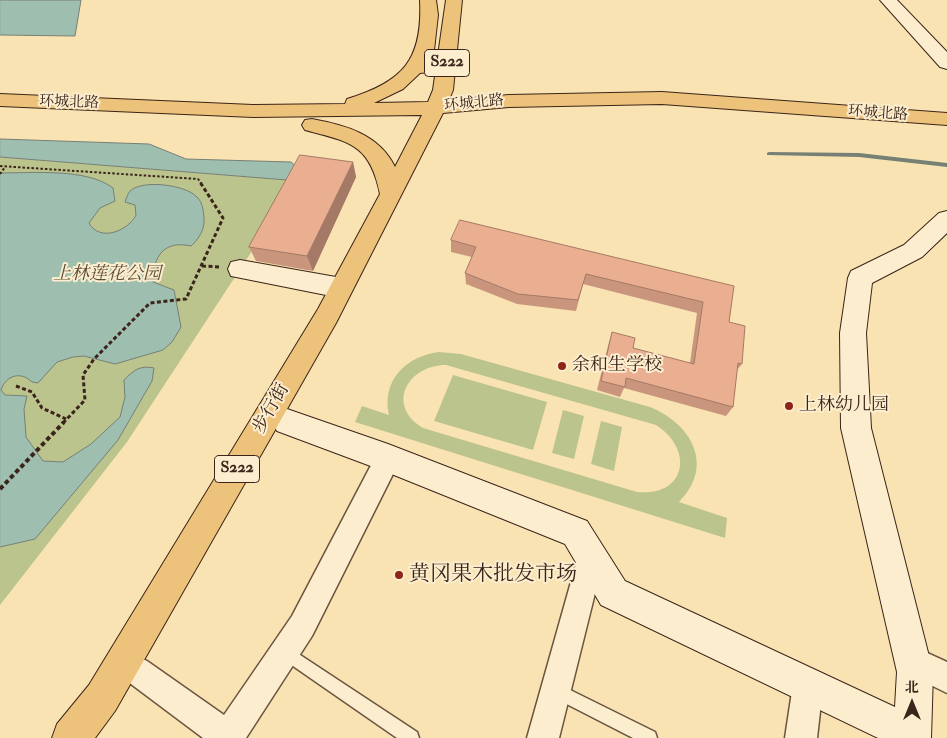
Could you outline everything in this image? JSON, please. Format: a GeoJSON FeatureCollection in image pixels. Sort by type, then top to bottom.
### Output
{"type":"FeatureCollection","features":[{"type":"Feature","properties":{"kind":"main road","name":"S222"},"geometry":{"type":"LineString","coordinates":[[421,103],[429,15],[428,0]]}},
{"type":"Feature","properties":{"kind":"main road","name":"S222"},"geometry":{"type":"LineString","coordinates":[[421,103],[443,90],[454,0]]}},
{"type":"Feature","properties":{"kind":"main road"},"geometry":{"type":"LineString","coordinates":[[313,117],[390,90],[413,71],[425,50]]}},
{"type":"Feature","properties":{"kind":"main road","name":"环城北路"},"geometry":{"type":"LineString","coordinates":[[0,116],[249,126],[421,103],[662,98],[947,119]]}},
{"type":"Feature","properties":{"kind":"main road","name":"环城北路"},"geometry":{"type":"LineString","coordinates":[[0,100],[253,111],[313,117]]}},
{"type":"Feature","properties":{"kind":"main road","name":"环城北路"},"geometry":{"type":"LineString","coordinates":[[421,103],[503,119],[656,115],[947,138]]}},
{"type":"Feature","properties":{"kind":"main road","name":"步行街"},"geometry":{"type":"LineString","coordinates":[[71,738],[102,698],[327,316],[391,194],[421,103]]}},
{"type":"Feature","properties":{"kind":"main road"},"geometry":{"type":"LineString","coordinates":[[313,117],[370,147],[380,157],[386,168],[391,194]]}},
{"type":"Feature","properties":{"kind":"street"},"geometry":{"type":"LineString","coordinates":[[888,0],[947,63]]}},
{"type":"Feature","properties":{"kind":"street"},"geometry":{"type":"LineString","coordinates":[[287,422],[388,458],[576,532],[613,593],[913,736],[915,672],[856,428],[853,333],[860,278],[913,252],[947,219]]}},
{"type":"Feature","properties":{"kind":"street"},"geometry":{"type":"LineString","coordinates":[[240,269],[336,287]]}},
{"type":"Feature","properties":{"kind":"street"},"geometry":{"type":"LineString","coordinates":[[137,671],[228,737],[302,626],[388,458]]}},
{"type":"Feature","properties":{"kind":"street"},"geometry":{"type":"LineString","coordinates":[[543,738],[591,557]]}},
{"type":"Feature","properties":{"kind":"street"},"geometry":{"type":"LineString","coordinates":[[912,661],[947,678]]}},
{"type":"Feature","properties":{"kind":"street"},"geometry":{"type":"LineString","coordinates":[[801,738],[808,686]]}},
{"type":"Feature","properties":{"kind":"lane"},"geometry":{"type":"LineString","coordinates":[[285,652],[411,738]]}},
{"type":"Feature","properties":{"kind":"lane"},"geometry":{"type":"LineString","coordinates":[[556,691],[649,738]]}},
{"type":"Feature","properties":{"kind":"path"},"geometry":{"type":"LineString","coordinates":[[0,166],[198,179],[223,218],[186,299],[150,303],[94,359],[82,375],[85,400],[0,489]]}},
{"type":"Feature","properties":{"kind":"path"},"geometry":{"type":"LineString","coordinates":[[0,174],[5,167]]}},
{"type":"Feature","properties":{"kind":"path"},"geometry":{"type":"LineString","coordinates":[[16,386],[32,392],[42,408],[66,419]]}},
{"type":"Feature","properties":{"kind":"green space","name":"上林莲花公园"},"geometry":{"type":"Polygon","coordinates":[[[0,157],[287,180],[286,199],[127,442],[0,605],[0,157]]]}},
{"type":"Feature","properties":{"kind":"green space"},"geometry":{"type":"Polygon","coordinates":[[[439,352],[461,354],[650,407],[665,414],[687,435],[694,447],[697,461],[696,474],[690,488],[679,502],[727,518],[725,538],[355,422],[362,406],[389,415],[387,403],[393,381],[407,365],[427,354],[439,352]],[[446,365],[433,367],[421,372],[412,379],[406,388],[404,398],[405,408],[412,419],[423,428],[637,492],[654,492],[666,487],[675,479],[680,469],[680,458],[676,446],[668,435],[656,425],[446,365]]]}},
{"type":"Feature","properties":{"kind":"green space"},"geometry":{"type":"Polygon","coordinates":[[[453,375],[547,402],[533,450],[434,421],[453,375]]]}},
{"type":"Feature","properties":{"kind":"green space"},"geometry":{"type":"Polygon","coordinates":[[[563,410],[584,416],[574,459],[552,453],[563,410]]]}},
{"type":"Feature","properties":{"kind":"green space"},"geometry":{"type":"Polygon","coordinates":[[[601,421],[622,427],[614,471],[591,464],[601,421]]]}},
{"type":"Feature","properties":{"kind":"shaded area"},"geometry":{"type":"Polygon","coordinates":[[[0,0],[81,0],[75,36],[0,35],[0,0]]]}},
{"type":"Feature","properties":{"kind":"shaded area"},"geometry":{"type":"Polygon","coordinates":[[[0,139],[149,144],[186,159],[291,162],[298,168],[287,180],[0,157],[0,139]]]}},
{"type":"Feature","properties":{"kind":"shaded area"},"geometry":{"type":"Polygon","coordinates":[[[43,172],[75,174],[89,177],[113,188],[115,201],[100,208],[89,223],[100,232],[114,232],[127,225],[136,215],[135,205],[125,202],[130,191],[136,187],[154,184],[184,189],[197,197],[202,204],[204,226],[197,240],[191,246],[174,245],[167,248],[162,252],[155,265],[153,282],[174,290],[181,327],[172,342],[163,350],[115,364],[84,356],[73,357],[57,362],[38,383],[23,377],[14,376],[3,385],[1,390],[5,395],[27,396],[24,409],[26,437],[43,461],[63,462],[91,444],[120,417],[125,397],[124,380],[138,369],[145,367],[154,368],[152,381],[118,440],[35,539],[0,547],[0,173],[43,172]]]}},
{"type":"Feature","properties":{"kind":"building"},"geometry":{"type":"Polygon","coordinates":[[[300,155],[353,162],[307,256],[249,247],[300,155]]]}},
{"type":"Feature","properties":{"kind":"building"},"geometry":{"type":"Polygon","coordinates":[[[460,220],[734,286],[729,322],[745,326],[742,364],[738,363],[733,407],[626,378],[625,387],[601,381],[612,332],[635,338],[633,348],[694,364],[703,302],[586,274],[578,300],[518,294],[465,273],[476,247],[451,240],[460,220]]]}},
{"type":"Feature","properties":{"kind":"waterway"},"geometry":{"type":"LineString","coordinates":[[769,154],[859,155],[947,165]]}},
{"type":"Feature","properties":{"kind":"place","name":"余和生学校"},"geometry":{"type":"Point","coordinates":[562,366]}},
{"type":"Feature","properties":{"kind":"place","name":"上林幼儿园"},"geometry":{"type":"Point","coordinates":[789,406]}},
{"type":"Feature","properties":{"kind":"place","name":"黄冈果木批发市场"},"geometry":{"type":"Point","coordinates":[399,575]}}]}
